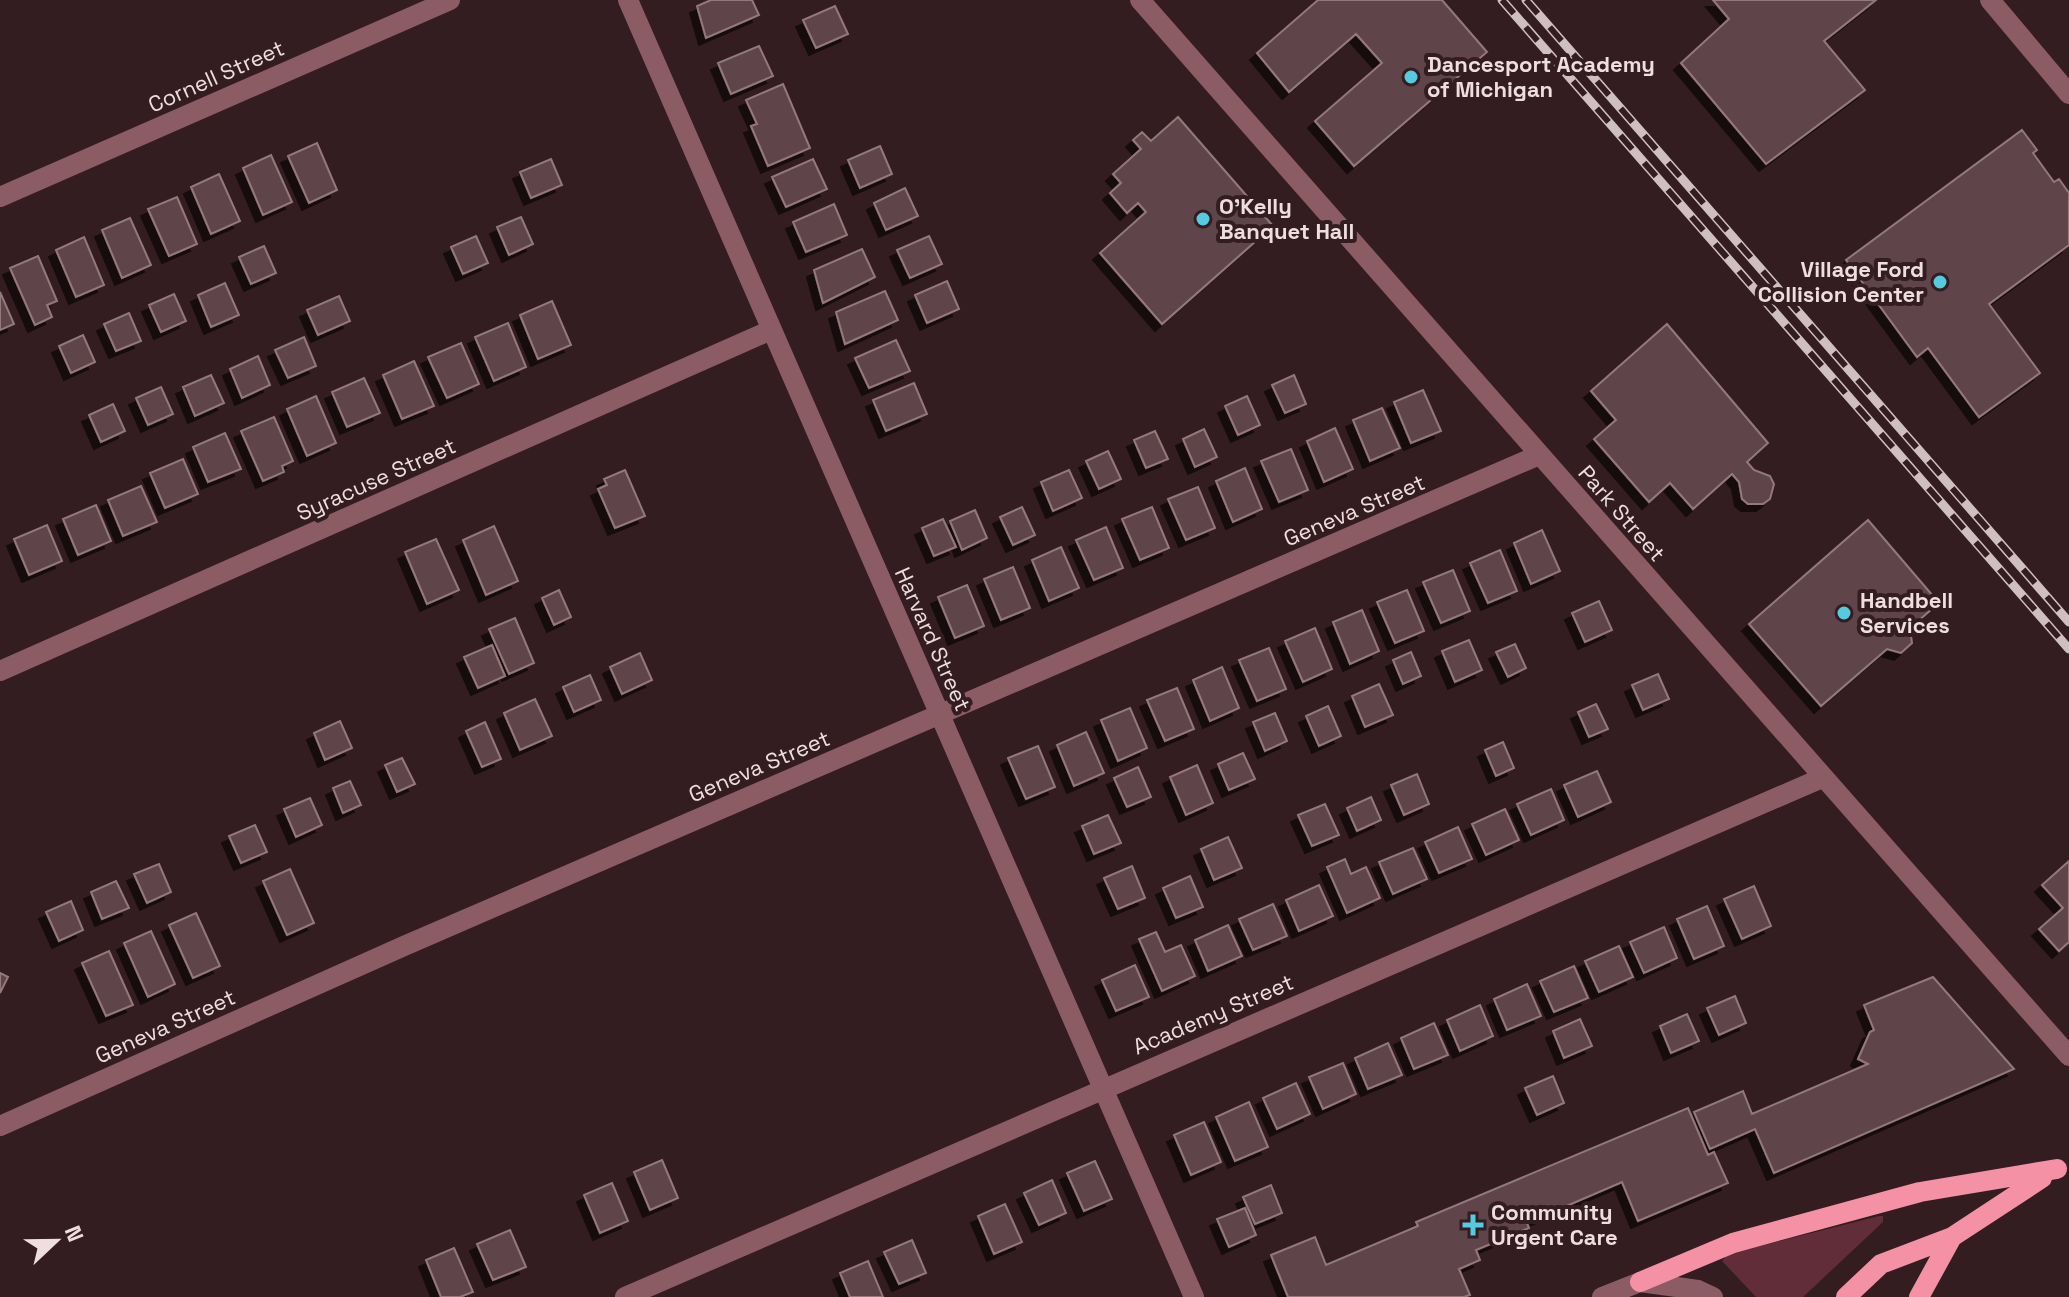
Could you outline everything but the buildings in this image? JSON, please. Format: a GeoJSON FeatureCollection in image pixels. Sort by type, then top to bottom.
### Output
{"type":"FeatureCollection","features":[{"type":"Feature","properties":{"kind":"main road"},"geometry":{"type":"LineString","coordinates":[[1846,1297],[1881,1264],[1952,1237],[2063,1166]]}},
{"type":"Feature","properties":{"kind":"main road"},"geometry":{"type":"LineString","coordinates":[[1640,1282],[1733,1243],[1906,1196],[2063,1166]]}},
{"type":"Feature","properties":{"kind":"main road"},"geometry":{"type":"LineString","coordinates":[[1919,1297],[1952,1237]]}},
{"type":"Feature","properties":{"kind":"street","name":"Cornell Street"},"geometry":{"type":"LineString","coordinates":[[0,197],[450,0]]}},
{"type":"Feature","properties":{"kind":"street","name":"Harvard Street"},"geometry":{"type":"LineString","coordinates":[[628,0],[1194,1297]]}},
{"type":"Feature","properties":{"kind":"street","name":"Park Street"},"geometry":{"type":"LineString","coordinates":[[1140,0],[2069,1056]]}},
{"type":"Feature","properties":{"kind":"street"},"geometry":{"type":"LineString","coordinates":[[1990,0],[2069,94]]}},
{"type":"Feature","properties":{"kind":"street","name":"Syracuse Street"},"geometry":{"type":"LineString","coordinates":[[0,671],[771,330]]}},
{"type":"Feature","properties":{"kind":"street","name":"Geneva Street"},"geometry":{"type":"LineString","coordinates":[[0,1126],[1539,455]]}},
{"type":"Feature","properties":{"kind":"street","name":"Academy Street"},"geometry":{"type":"LineString","coordinates":[[625,1297],[1822,778]]}},
{"type":"Feature","properties":{"kind":"street"},"geometry":{"type":"LineString","coordinates":[[1602,1297],[1640,1282],[1698,1290],[1713,1297]]}},
{"type":"Feature","properties":{"kind":"shaded area"},"geometry":{"type":"Polygon","coordinates":[[[1883,1216],[1883,1222],[1803,1297],[1756,1297],[1722,1261],[1728,1254],[1883,1216]]]}},
{"type":"Feature","properties":{"kind":"railway"},"geometry":{"type":"LineString","coordinates":[[1502,0],[2069,649]]}},
{"type":"Feature","properties":{"kind":"railway"},"geometry":{"type":"LineString","coordinates":[[1526,0],[2069,622]]}},
{"type":"Feature","properties":{"kind":"place","name":"Dancesport Academy of Michigan"},"geometry":{"type":"Point","coordinates":[1411,77]}},
{"type":"Feature","properties":{"kind":"place","name":"O'Kelly Banquet Hall"},"geometry":{"type":"Point","coordinates":[1203,219]}},
{"type":"Feature","properties":{"kind":"place","name":"Village Ford Collision Center"},"geometry":{"type":"Point","coordinates":[1940,282]}},
{"type":"Feature","properties":{"kind":"place","name":"Handbell Services"},"geometry":{"type":"Point","coordinates":[1844,613]}},
{"type":"Feature","properties":{"kind":"place","name":"Community Urgent Care"},"geometry":{"type":"Point","coordinates":[1473,1225]}}]}
